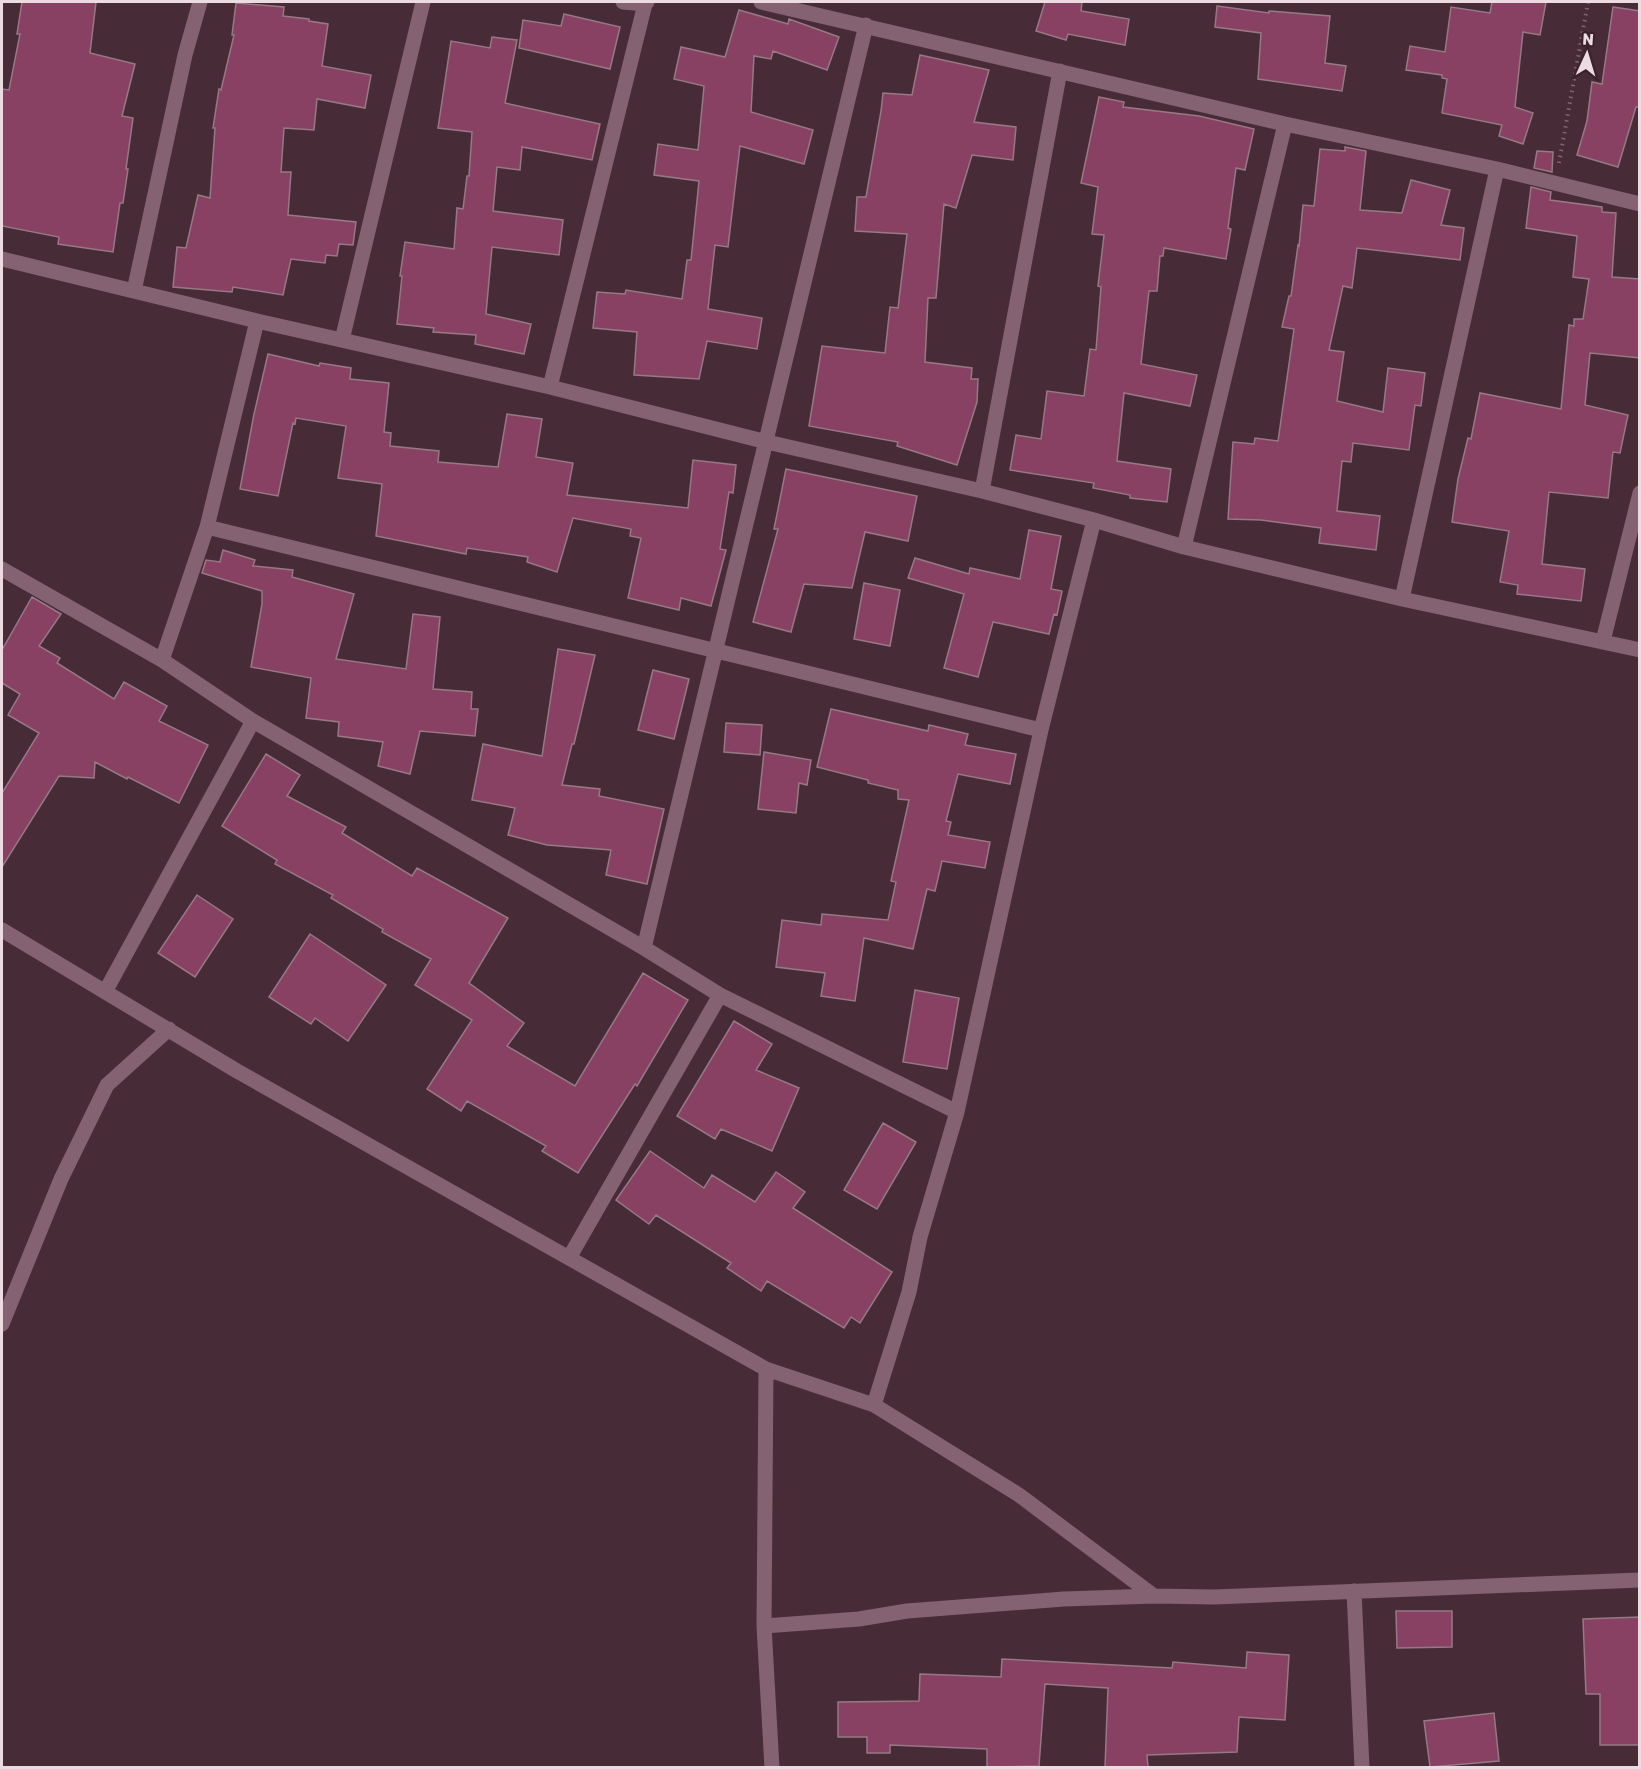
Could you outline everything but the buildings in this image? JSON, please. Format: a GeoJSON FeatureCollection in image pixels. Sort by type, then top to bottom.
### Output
{"type":"FeatureCollection","features":[{"type":"Feature","properties":{"kind":"street"},"geometry":{"type":"LineString","coordinates":[[134,291],[185,55],[200,2]]}},
{"type":"Feature","properties":{"kind":"street"},"geometry":{"type":"LineString","coordinates":[[342,340],[423,2]]}},
{"type":"Feature","properties":{"kind":"street"},"geometry":{"type":"LineString","coordinates":[[550,387],[646,3],[623,2]]}},
{"type":"Feature","properties":{"kind":"street"},"geometry":{"type":"LineString","coordinates":[[761,2],[1285,124],[1497,169],[1640,204]]}},
{"type":"Feature","properties":{"kind":"street"},"geometry":{"type":"LineString","coordinates":[[644,948],[866,25]]}},
{"type":"Feature","properties":{"kind":"street"},"geometry":{"type":"LineString","coordinates":[[982,491],[1060,71]]}},
{"type":"Feature","properties":{"kind":"street"},"geometry":{"type":"LineString","coordinates":[[1184,547],[1285,124]]}},
{"type":"Feature","properties":{"kind":"street"},"geometry":{"type":"LineString","coordinates":[[1402,599],[1497,169]]}},
{"type":"Feature","properties":{"kind":"street"},"geometry":{"type":"LineString","coordinates":[[2,259],[257,321],[550,387],[766,442],[982,491],[1094,520],[1184,547],[1402,599],[1640,650]]}},
{"type":"Feature","properties":{"kind":"street"},"geometry":{"type":"LineString","coordinates":[[162,660],[207,527],[257,321]]}},
{"type":"Feature","properties":{"kind":"street"},"geometry":{"type":"LineString","coordinates":[[1603,641],[1640,493]]}},
{"type":"Feature","properties":{"kind":"street"},"geometry":{"type":"LineString","coordinates":[[874,1405],[909,1292],[920,1237],[957,1112],[1041,730],[1094,520]]}},
{"type":"Feature","properties":{"kind":"street"},"geometry":{"type":"LineString","coordinates":[[207,527],[1041,730]]}},
{"type":"Feature","properties":{"kind":"street"},"geometry":{"type":"LineString","coordinates":[[2,569],[162,660],[253,721],[644,948],[720,995],[957,1112]]}},
{"type":"Feature","properties":{"kind":"street"},"geometry":{"type":"LineString","coordinates":[[105,992],[253,721]]}},
{"type":"Feature","properties":{"kind":"street"},"geometry":{"type":"LineString","coordinates":[[2,930],[237,1071],[766,1370],[874,1405],[1019,1495],[1154,1596]]}},
{"type":"Feature","properties":{"kind":"street"},"geometry":{"type":"LineString","coordinates":[[569,1258],[720,995]]}},
{"type":"Feature","properties":{"kind":"street"},"geometry":{"type":"LineString","coordinates":[[2,1324],[61,1179],[107,1085],[169,1029]]}},
{"type":"Feature","properties":{"kind":"street"},"geometry":{"type":"LineString","coordinates":[[766,1370],[764,1626],[772,1767]]}},
{"type":"Feature","properties":{"kind":"street"},"geometry":{"type":"LineString","coordinates":[[764,1626],[859,1619],[907,1611],[1064,1599],[1214,1597],[1640,1580]]}},
{"type":"Feature","properties":{"kind":"street"},"geometry":{"type":"LineString","coordinates":[[1354,1591],[1362,1767]]}},
{"type":"Feature","properties":{"kind":"path"},"geometry":{"type":"LineString","coordinates":[[1556,183],[1588,2]]}}]}
